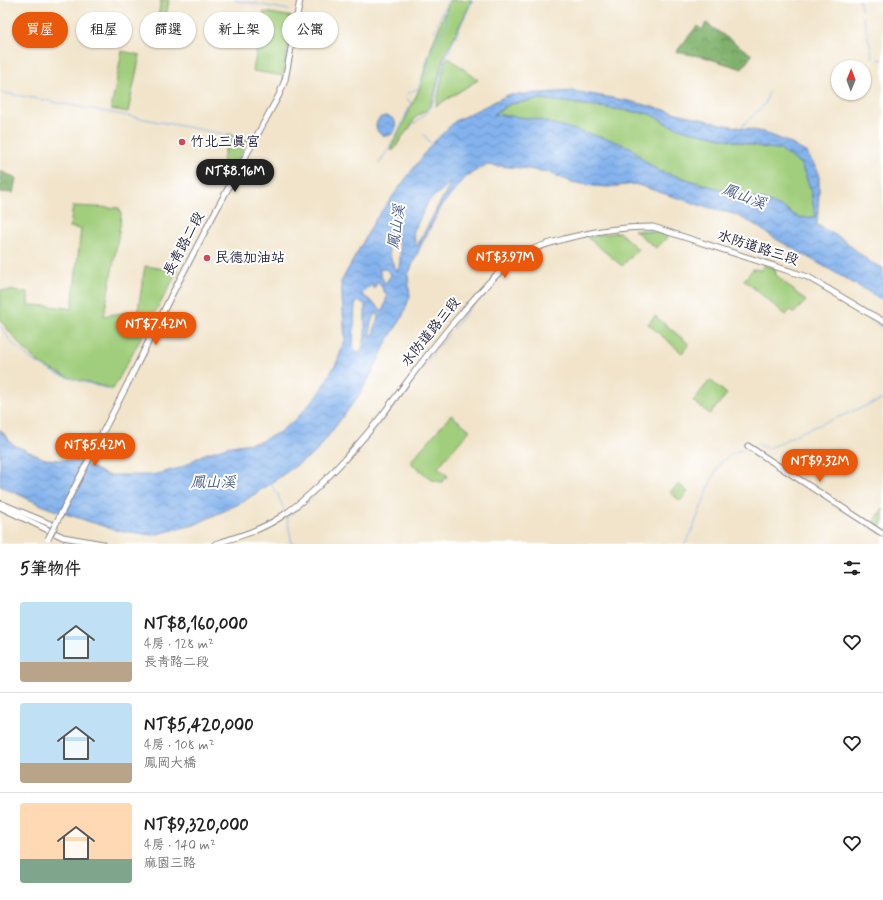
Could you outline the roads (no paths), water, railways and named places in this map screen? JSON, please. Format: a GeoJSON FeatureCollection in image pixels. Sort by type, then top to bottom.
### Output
{"type":"FeatureCollection","features":[{"type":"Feature","properties":{"kind":"street","name":"長青路二段"},"geometry":{"type":"LineString","coordinates":[[46,541],[126,388],[212,216],[279,95],[285,80],[300,0]]}},
{"type":"Feature","properties":{"kind":"street","name":"水防道路三段"},"geometry":{"type":"LineString","coordinates":[[215,544],[252,532],[278,519],[306,499],[334,471],[369,432],[448,328],[494,278],[510,263],[528,251],[544,244],[596,231],[627,227],[653,227],[808,277],[883,321]]}},
{"type":"Feature","properties":{"kind":"street"},"geometry":{"type":"LineString","coordinates":[[748,446],[883,534]]}},
{"type":"Feature","properties":{"kind":"street"},"geometry":{"type":"LineString","coordinates":[[0,503],[55,526]]}},
{"type":"Feature","properties":{"kind":"street"},"geometry":{"type":"LineString","coordinates":[[0,507],[63,536],[103,544]]}},
{"type":"Feature","properties":{"kind":"water","name":"鳳山溪"},"geometry":{"type":"Polygon","coordinates":[[[573,91],[629,101],[721,124],[763,132],[788,142],[807,153],[819,173],[817,225],[841,238],[870,262],[883,268],[883,300],[776,239],[752,223],[734,214],[699,205],[635,184],[608,187],[593,186],[572,182],[547,172],[486,165],[467,176],[443,204],[422,243],[408,275],[410,296],[402,318],[387,341],[360,394],[316,452],[243,502],[194,525],[153,535],[115,530],[48,508],[0,486],[0,429],[12,444],[45,459],[78,461],[107,475],[152,475],[180,468],[204,454],[231,446],[259,442],[278,433],[296,419],[319,393],[337,362],[345,340],[341,282],[375,220],[431,145],[455,121],[508,95],[573,91]],[[542,99],[510,104],[494,114],[536,119],[611,140],[632,148],[641,158],[659,171],[723,190],[764,200],[786,209],[799,218],[815,217],[811,190],[801,164],[779,149],[766,148],[685,130],[669,125],[651,114],[542,99]],[[451,182],[428,202],[413,233],[417,246],[451,182]],[[391,232],[388,243],[389,253],[398,272],[400,252],[399,243],[395,233],[391,232]],[[386,269],[379,270],[385,284],[391,275],[386,269]],[[378,281],[374,289],[372,285],[361,293],[383,311],[387,296],[378,281]],[[359,301],[355,305],[353,347],[357,353],[361,352],[365,337],[365,304],[359,301]],[[376,312],[370,327],[371,336],[373,335],[378,317],[376,312]]]}},
{"type":"Feature","properties":{"kind":"water"},"geometry":{"type":"Polygon","coordinates":[[[386,116],[393,119],[396,126],[393,133],[386,136],[379,133],[376,126],[379,119],[386,116]]]}},
{"type":"Feature","properties":{"kind":"waterway"},"geometry":{"type":"LineString","coordinates":[[235,0],[289,10]]}},
{"type":"Feature","properties":{"kind":"waterway"},"geometry":{"type":"LineString","coordinates":[[434,31],[448,0]]}},
{"type":"Feature","properties":{"kind":"waterway"},"geometry":{"type":"LineString","coordinates":[[414,124],[427,113],[434,101],[443,63],[473,0]]}},
{"type":"Feature","properties":{"kind":"waterway"},"geometry":{"type":"LineString","coordinates":[[859,0],[862,10]]}},
{"type":"Feature","properties":{"kind":"waterway"},"geometry":{"type":"LineString","coordinates":[[379,164],[401,127],[411,102],[407,100],[408,93],[419,88],[428,64],[430,52],[447,23],[445,8]]}},
{"type":"Feature","properties":{"kind":"waterway"},"geometry":{"type":"LineString","coordinates":[[863,16],[873,58]]}},
{"type":"Feature","properties":{"kind":"waterway"},"geometry":{"type":"LineString","coordinates":[[879,60],[883,59]]}},
{"type":"Feature","properties":{"kind":"waterway"},"geometry":{"type":"LineString","coordinates":[[0,92],[251,139]]}},
{"type":"Feature","properties":{"kind":"waterway"},"geometry":{"type":"LineString","coordinates":[[740,128],[765,104],[769,92]]}},
{"type":"Feature","properties":{"kind":"waterway"},"geometry":{"type":"LineString","coordinates":[[424,135],[432,145]]}},
{"type":"Feature","properties":{"kind":"waterway"},"geometry":{"type":"LineString","coordinates":[[644,230],[657,231]]}},
{"type":"Feature","properties":{"kind":"waterway"},"geometry":{"type":"LineString","coordinates":[[583,237],[599,234]]}},
{"type":"Feature","properties":{"kind":"waterway"},"geometry":{"type":"LineString","coordinates":[[453,328],[483,293],[505,272],[529,255],[543,248]]}},
{"type":"Feature","properties":{"kind":"waterway"},"geometry":{"type":"LineString","coordinates":[[798,276],[817,286]]}},
{"type":"Feature","properties":{"kind":"waterway"},"geometry":{"type":"LineString","coordinates":[[820,288],[883,328]]}},
{"type":"Feature","properties":{"kind":"waterway"},"geometry":{"type":"LineString","coordinates":[[0,325],[11,342],[32,360],[57,374],[111,390]]}},
{"type":"Feature","properties":{"kind":"waterway"},"geometry":{"type":"LineString","coordinates":[[373,431],[449,334]]}},
{"type":"Feature","properties":{"kind":"waterway"},"geometry":{"type":"LineString","coordinates":[[758,445],[768,448],[799,433],[883,399]]}},
{"type":"Feature","properties":{"kind":"waterway"},"geometry":{"type":"LineString","coordinates":[[287,517],[310,500],[369,437]]}},
{"type":"Feature","properties":{"kind":"waterway"},"geometry":{"type":"LineString","coordinates":[[685,544],[720,463],[734,452],[746,449]]}},
{"type":"Feature","properties":{"kind":"waterway"},"geometry":{"type":"LineString","coordinates":[[270,483],[278,495],[284,510]]}},
{"type":"Feature","properties":{"kind":"waterway"},"geometry":{"type":"LineString","coordinates":[[287,517],[292,544]]}},
{"type":"Feature","properties":{"kind":"place","name":"竹北三真宮"},"geometry":{"type":"Point","coordinates":[182,142]}},
{"type":"Feature","properties":{"kind":"place","name":"民德加油站"},"geometry":{"type":"Point","coordinates":[207,258]}}]}
